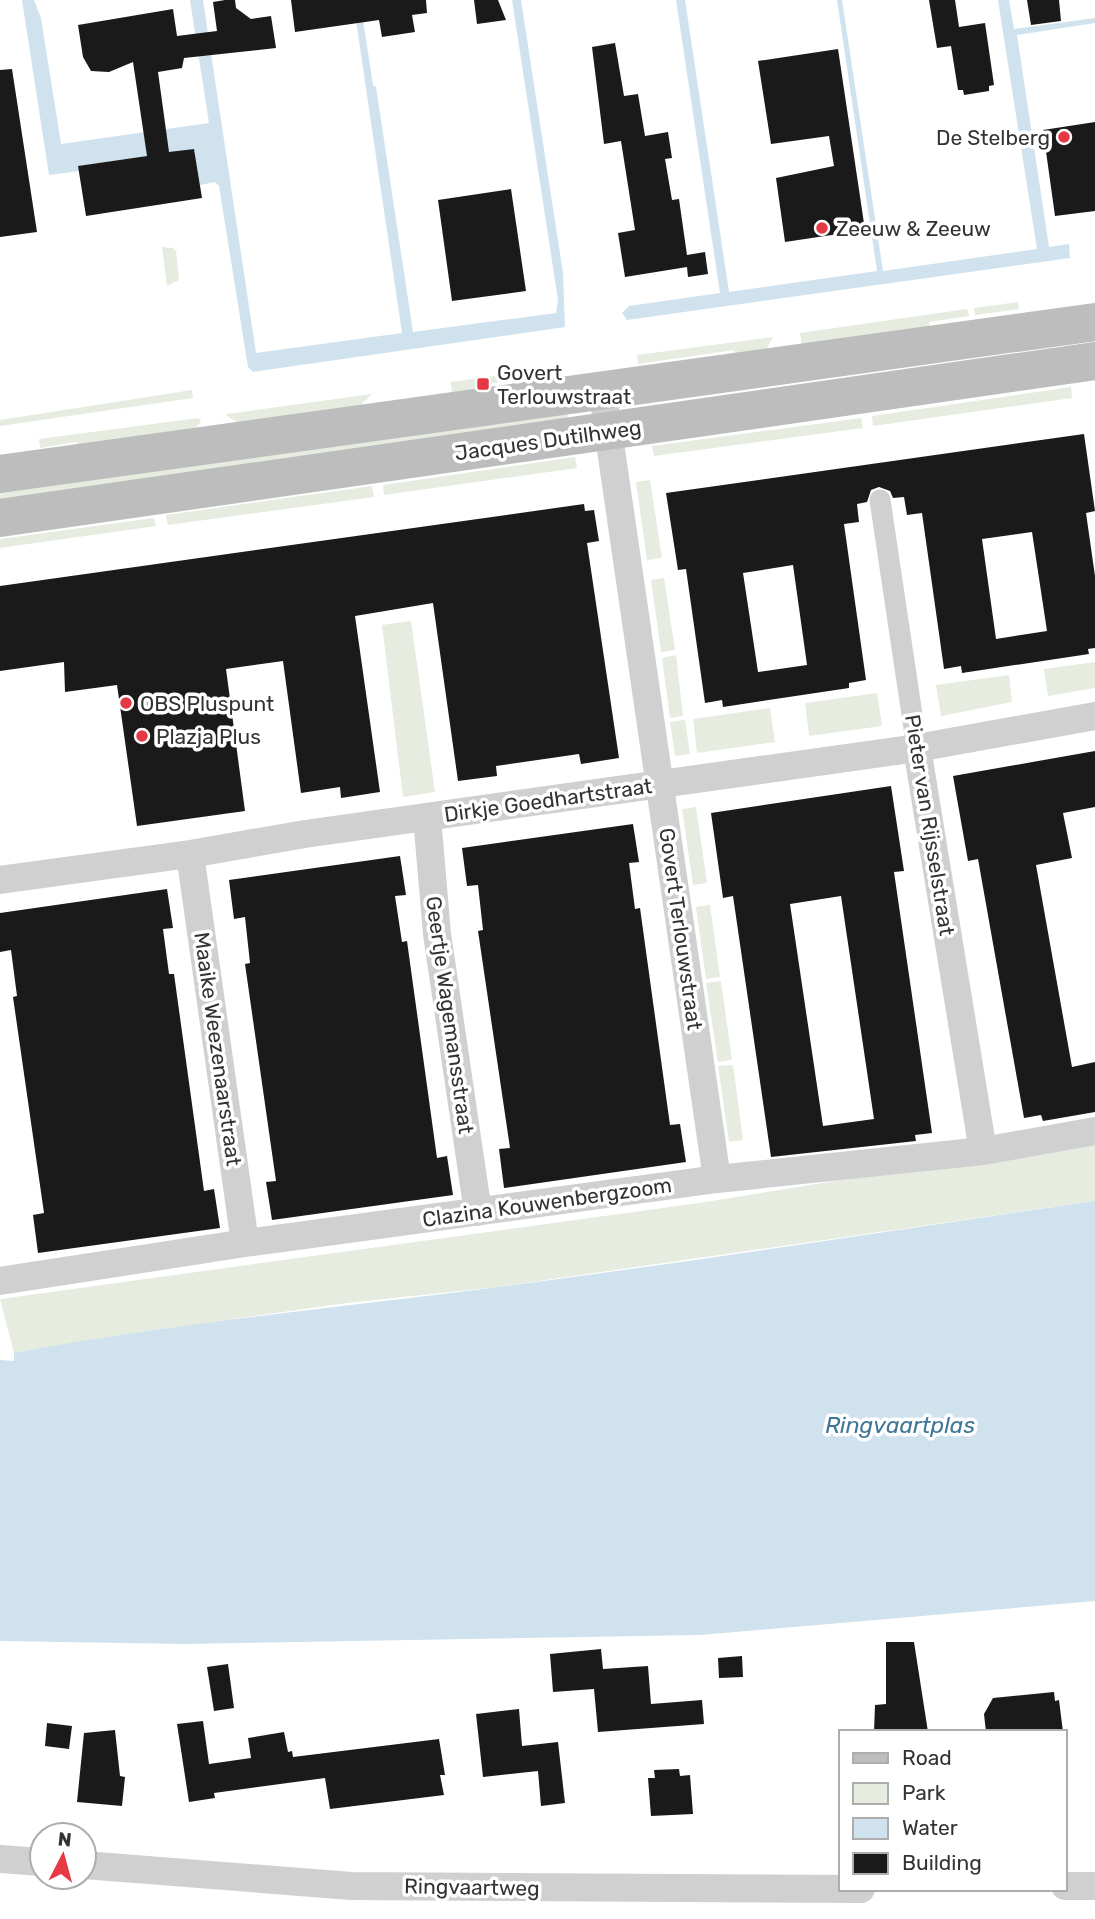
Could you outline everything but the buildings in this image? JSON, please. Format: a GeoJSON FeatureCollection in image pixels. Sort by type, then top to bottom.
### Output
{"type":"FeatureCollection","features":[{"type":"Feature","properties":{"kind":"main road","name":"Jacques Dutilhweg"},"geometry":{"type":"LineString","coordinates":[[0,474],[602,388],[1095,322]]}},
{"type":"Feature","properties":{"kind":"main road","name":"Jacques Dutilhweg"},"geometry":{"type":"LineString","coordinates":[[0,518],[1095,360]]}},
{"type":"Feature","properties":{"kind":"street","name":"Govert Terlouwstraat"},"geometry":{"type":"LineString","coordinates":[[602,388],[717,1179]]}},
{"type":"Feature","properties":{"kind":"street","name":"Pieter van Rijsselstraat"},"geometry":{"type":"LineString","coordinates":[[880,500],[917,748],[983,1151]]}},
{"type":"Feature","properties":{"kind":"street","name":"Dirkje Goedhartstraat"},"geometry":{"type":"LineString","coordinates":[[0,880],[190,854],[304,834],[917,748],[1095,716]]}},
{"type":"Feature","properties":{"kind":"street","name":"Geertje Wagemansstraat"},"geometry":{"type":"LineString","coordinates":[[427,817],[437,934],[478,1212]]}},
{"type":"Feature","properties":{"kind":"street","name":"Maaike Weezenaarstraat"},"geometry":{"type":"LineString","coordinates":[[190,854],[245,1243]]}},
{"type":"Feature","properties":{"kind":"street","name":"Clazina Kouwenbergzoom"},"geometry":{"type":"LineString","coordinates":[[0,1281],[245,1243],[717,1179],[983,1151],[1095,1130]]}},
{"type":"Feature","properties":{"kind":"street"},"geometry":{"type":"LineString","coordinates":[[0,1859],[28,1861]]}},
{"type":"Feature","properties":{"kind":"street","name":"Ringvaartweg"},"geometry":{"type":"LineString","coordinates":[[98,1866],[351,1885],[839,1889]]}},
{"type":"Feature","properties":{"kind":"street"},"geometry":{"type":"LineString","coordinates":[[1067,1886],[1095,1886]]}},
{"type":"Feature","properties":{"kind":"green space"},"geometry":{"type":"Polygon","coordinates":[[[162,247],[176,251],[179,280],[167,286],[162,247]]]}},
{"type":"Feature","properties":{"kind":"green space"},"geometry":{"type":"Polygon","coordinates":[[[1018,302],[1019,309],[975,315],[974,308],[1018,302]]]}},
{"type":"Feature","properties":{"kind":"green space"},"geometry":{"type":"Polygon","coordinates":[[[967,309],[969,316],[929,322],[930,329],[802,346],[800,333],[967,309]]]}},
{"type":"Feature","properties":{"kind":"green space"},"geometry":{"type":"Polygon","coordinates":[[[773,337],[766,350],[736,355],[734,350],[638,364],[637,355],[773,337]]]}},
{"type":"Feature","properties":{"kind":"green space"},"geometry":{"type":"Polygon","coordinates":[[[522,372],[523,379],[481,385],[480,390],[452,395],[451,382],[522,372]]]}},
{"type":"Feature","properties":{"kind":"green space"},"geometry":{"type":"Polygon","coordinates":[[[1071,387],[1072,398],[873,426],[872,416],[1071,387]]]}},
{"type":"Feature","properties":{"kind":"green space"},"geometry":{"type":"Polygon","coordinates":[[[192,390],[193,398],[0,426],[0,420],[192,390]]]}},
{"type":"Feature","properties":{"kind":"green space"},"geometry":{"type":"Polygon","coordinates":[[[372,394],[356,409],[242,425],[227,416],[227,414],[372,394]]]}},
{"type":"Feature","properties":{"kind":"green space"},"geometry":{"type":"Polygon","coordinates":[[[566,402],[569,426],[0,505],[0,483],[566,402]]]}},
{"type":"Feature","properties":{"kind":"green space"},"geometry":{"type":"Polygon","coordinates":[[[199,418],[201,422],[193,431],[83,448],[76,442],[40,448],[39,439],[199,418]]]}},
{"type":"Feature","properties":{"kind":"green space"},"geometry":{"type":"Polygon","coordinates":[[[861,418],[863,428],[654,456],[652,446],[861,418]]]}},
{"type":"Feature","properties":{"kind":"green space"},"geometry":{"type":"Polygon","coordinates":[[[575,457],[577,468],[384,495],[383,485],[575,457]]]}},
{"type":"Feature","properties":{"kind":"green space"},"geometry":{"type":"Polygon","coordinates":[[[650,480],[662,558],[647,560],[636,482],[650,480]]]}},
{"type":"Feature","properties":{"kind":"green space"},"geometry":{"type":"Polygon","coordinates":[[[372,486],[374,497],[168,525],[166,515],[372,486]]]}},
{"type":"Feature","properties":{"kind":"green space"},"geometry":{"type":"Polygon","coordinates":[[[154,518],[156,526],[0,548],[0,539],[154,518]]]}},
{"type":"Feature","properties":{"kind":"green space"},"geometry":{"type":"Polygon","coordinates":[[[664,578],[675,650],[661,652],[651,580],[664,578]]]}},
{"type":"Feature","properties":{"kind":"green space"},"geometry":{"type":"Polygon","coordinates":[[[411,621],[435,792],[403,797],[382,625],[411,621]]]}},
{"type":"Feature","properties":{"kind":"green space"},"geometry":{"type":"Polygon","coordinates":[[[676,655],[683,716],[670,718],[662,658],[676,655]]]}},
{"type":"Feature","properties":{"kind":"green space"},"geometry":{"type":"Polygon","coordinates":[[[1095,662],[1095,688],[1048,696],[1044,669],[1095,662]]]}},
{"type":"Feature","properties":{"kind":"green space"},"geometry":{"type":"Polygon","coordinates":[[[1009,675],[1012,702],[941,716],[936,685],[1009,675]]]}},
{"type":"Feature","properties":{"kind":"green space"},"geometry":{"type":"Polygon","coordinates":[[[877,693],[882,726],[809,736],[805,703],[877,693]]]}},
{"type":"Feature","properties":{"kind":"green space"},"geometry":{"type":"Polygon","coordinates":[[[770,708],[775,742],[697,753],[693,719],[770,708]]]}},
{"type":"Feature","properties":{"kind":"green space"},"geometry":{"type":"Polygon","coordinates":[[[685,720],[690,754],[675,756],[670,722],[685,720]]]}},
{"type":"Feature","properties":{"kind":"green space"},"geometry":{"type":"Polygon","coordinates":[[[696,807],[707,883],[693,885],[682,809],[696,807]]]}},
{"type":"Feature","properties":{"kind":"green space"},"geometry":{"type":"Polygon","coordinates":[[[710,905],[720,977],[706,979],[696,907],[710,905]]]}},
{"type":"Feature","properties":{"kind":"green space"},"geometry":{"type":"Polygon","coordinates":[[[721,981],[732,1060],[718,1062],[706,983],[721,981]]]}},
{"type":"Feature","properties":{"kind":"green space"},"geometry":{"type":"Polygon","coordinates":[[[733,1065],[743,1140],[729,1142],[718,1066],[733,1065]]]}},
{"type":"Feature","properties":{"kind":"green space"},"geometry":{"type":"Polygon","coordinates":[[[1095,1139],[1095,1201],[497,1287],[347,1303],[14,1353],[0,1299],[699,1203],[1095,1139]]]}},
{"type":"Feature","properties":{"kind":"water"},"geometry":{"type":"Polygon","coordinates":[[[22,0],[34,0],[41,18],[61,144],[209,123],[190,0],[203,0],[256,353],[402,333],[353,0],[360,0],[373,85],[376,87],[413,332],[556,313],[558,300],[512,0],[521,0],[563,273],[565,327],[253,372],[248,367],[219,186],[215,182],[200,185],[194,149],[79,166],[79,171],[49,175],[22,0]]]}},
{"type":"Feature","properties":{"kind":"water"},"geometry":{"type":"Polygon","coordinates":[[[676,0],[685,0],[729,292],[877,271],[837,0],[842,0],[883,271],[1037,249],[998,0],[1009,0],[1014,29],[1095,18],[1095,23],[1017,35],[1049,247],[1069,244],[1070,258],[627,320],[622,313],[629,306],[720,293],[676,0]]]}},
{"type":"Feature","properties":{"kind":"water","name":"Ringvaartplas"},"geometry":{"type":"Polygon","coordinates":[[[1095,1201],[1095,1601],[700,1635],[185,1644],[0,1641],[0,1360],[14,1361],[14,1353],[195,1324],[573,1277],[1095,1201]]]}},
{"type":"Feature","properties":{"kind":"place","name":"De Stelberg"},"geometry":{"type":"Point","coordinates":[1064,137]}},
{"type":"Feature","properties":{"kind":"place","name":"Zeeuw & Zeeuw"},"geometry":{"type":"Point","coordinates":[822,228]}},
{"type":"Feature","properties":{"kind":"place","name":"Govert Terlouwstraat"},"geometry":{"type":"Point","coordinates":[483,384]}},
{"type":"Feature","properties":{"kind":"place","name":"OBS Pluspunt"},"geometry":{"type":"Point","coordinates":[126,703]}},
{"type":"Feature","properties":{"kind":"place","name":"Plazja Plus"},"geometry":{"type":"Point","coordinates":[142,736]}}]}
